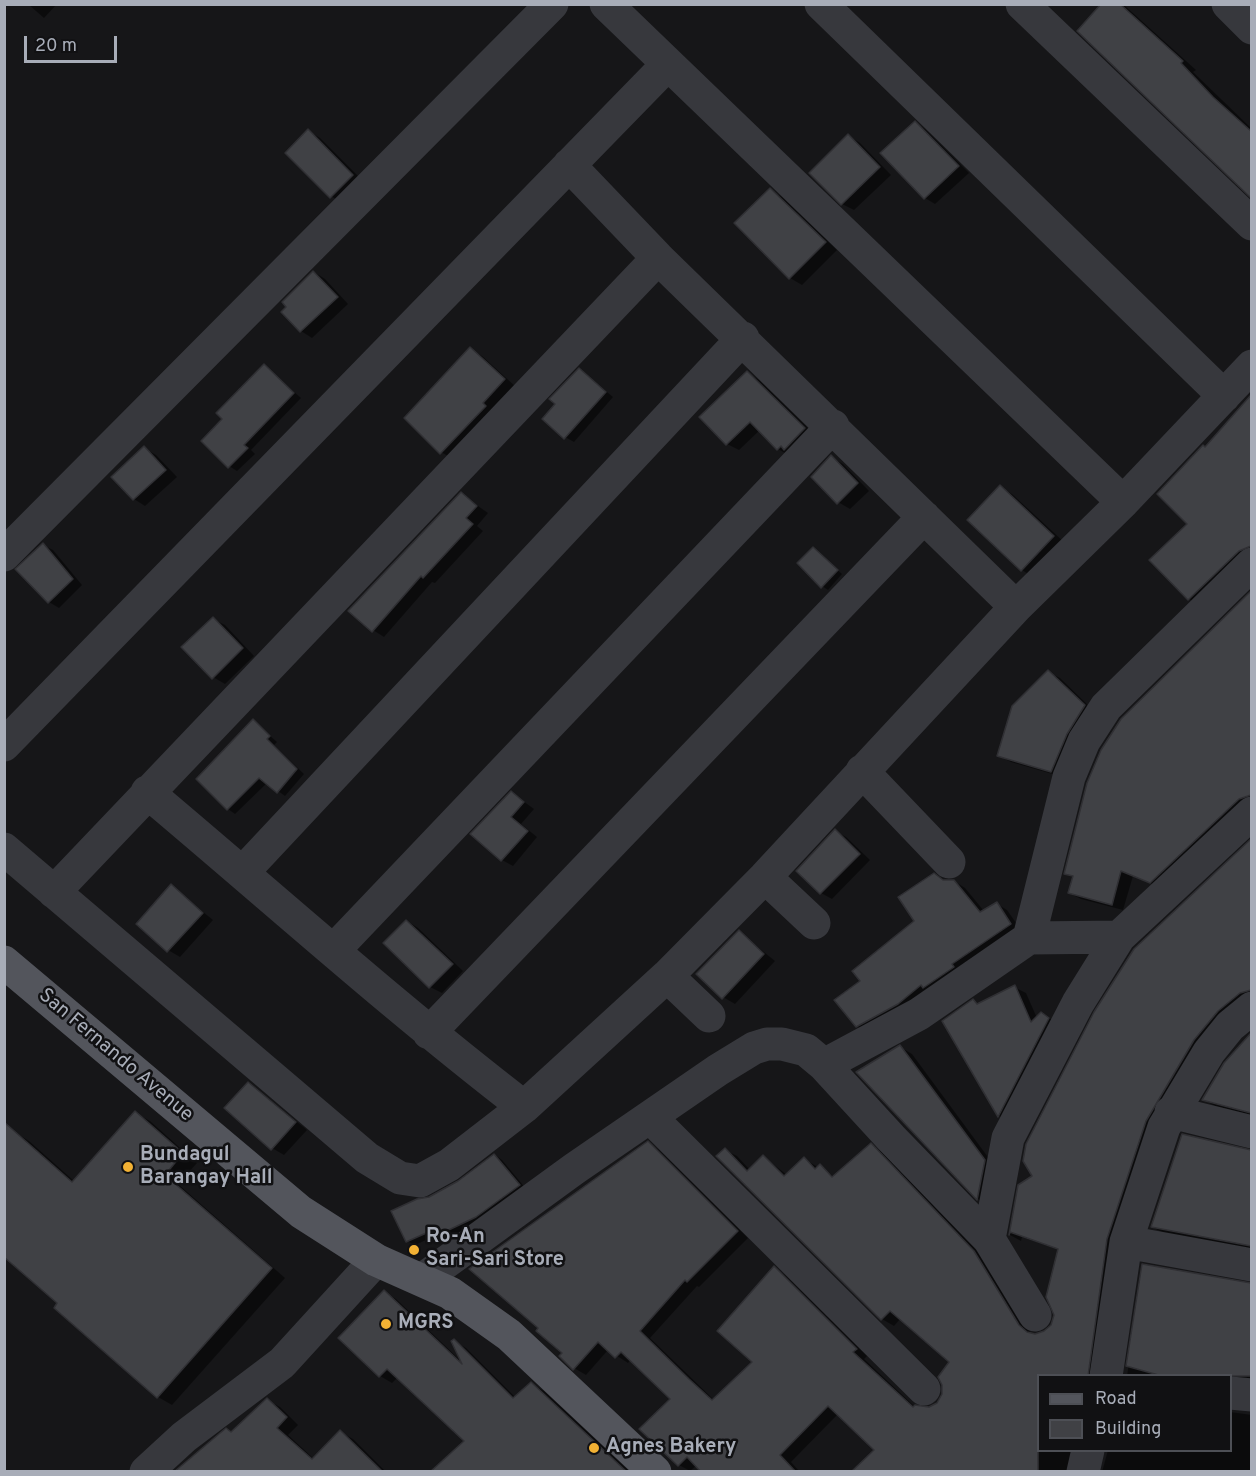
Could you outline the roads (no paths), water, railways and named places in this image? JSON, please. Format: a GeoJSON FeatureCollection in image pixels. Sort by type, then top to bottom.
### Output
{"type":"FeatureCollection","features":[{"type":"Feature","properties":{"kind":"main road","name":"San Fernando Avenue"},"geometry":{"type":"LineString","coordinates":[[4,962],[293,1205],[337,1237],[376,1260],[450,1293],[509,1335],[655,1472]]}},
{"type":"Feature","properties":{"kind":"street"},"geometry":{"type":"LineString","coordinates":[[4,555],[552,4]]}},
{"type":"Feature","properties":{"kind":"street"},"geometry":{"type":"LineString","coordinates":[[606,4],[1123,501]]}},
{"type":"Feature","properties":{"kind":"street"},"geometry":{"type":"LineString","coordinates":[[821,4],[1224,396]]}},
{"type":"Feature","properties":{"kind":"street"},"geometry":{"type":"LineString","coordinates":[[1022,4],[1251,224]]}},
{"type":"Feature","properties":{"kind":"street"},"geometry":{"type":"LineString","coordinates":[[1228,4],[1251,28]]}},
{"type":"Feature","properties":{"kind":"street"},"geometry":{"type":"LineString","coordinates":[[4,745],[668,64]]}},
{"type":"Feature","properties":{"kind":"street"},"geometry":{"type":"LineString","coordinates":[[569,165],[658,258],[743,338],[1016,607]]}},
{"type":"Feature","properties":{"kind":"street"},"geometry":{"type":"LineString","coordinates":[[54,892],[658,258]]}},
{"type":"Feature","properties":{"kind":"street"},"geometry":{"type":"LineString","coordinates":[[243,873],[743,338]]}},
{"type":"Feature","properties":{"kind":"street"},"geometry":{"type":"LineString","coordinates":[[4,849],[367,1158],[400,1178],[412,1182],[428,1178],[524,1107],[667,976],[765,877],[1016,607],[1123,501],[1251,366]]}},
{"type":"Feature","properties":{"kind":"street"},"geometry":{"type":"LineString","coordinates":[[334,950],[833,426]]}},
{"type":"Feature","properties":{"kind":"street"},"geometry":{"type":"LineString","coordinates":[[429,1033],[924,517]]}},
{"type":"Feature","properties":{"kind":"street"},"geometry":{"type":"LineString","coordinates":[[1029,938],[1070,777],[1084,741],[1106,707],[1251,564]]}},
{"type":"Feature","properties":{"kind":"street"},"geometry":{"type":"LineString","coordinates":[[862,771],[949,862]]}},
{"type":"Feature","properties":{"kind":"street"},"geometry":{"type":"LineString","coordinates":[[147,792],[429,1033],[524,1107]]}},
{"type":"Feature","properties":{"kind":"street"},"geometry":{"type":"LineString","coordinates":[[989,1239],[1002,1162],[1016,1120],[1078,1003],[1119,937],[1251,813]]}},
{"type":"Feature","properties":{"kind":"street"},"geometry":{"type":"LineString","coordinates":[[765,877],[814,923]]}},
{"type":"Feature","properties":{"kind":"street"},"geometry":{"type":"LineString","coordinates":[[824,1065],[919,1014],[1029,938],[1119,937]]}},
{"type":"Feature","properties":{"kind":"street"},"geometry":{"type":"LineString","coordinates":[[667,976],[709,1016]]}},
{"type":"Feature","properties":{"kind":"street"},"geometry":{"type":"LineString","coordinates":[[1115,1374],[1110,1336],[1126,1242],[1171,1112],[1209,1052],[1230,1026],[1251,1008]]}},
{"type":"Feature","properties":{"kind":"street"},"geometry":{"type":"LineString","coordinates":[[423,1280],[727,1064],[754,1048],[767,1044],[783,1044],[806,1050],[824,1065],[989,1239],[1035,1315]]}},
{"type":"Feature","properties":{"kind":"street"},"geometry":{"type":"LineString","coordinates":[[1171,1112],[1251,1132]]}},
{"type":"Feature","properties":{"kind":"street"},"geometry":{"type":"LineString","coordinates":[[650,1117],[924,1389]]}},
{"type":"Feature","properties":{"kind":"street"},"geometry":{"type":"LineString","coordinates":[[1126,1242],[1251,1265]]}},
{"type":"Feature","properties":{"kind":"street"},"geometry":{"type":"LineString","coordinates":[[146,1472],[184,1437],[282,1363],[376,1260]]}},
{"type":"Feature","properties":{"kind":"street"},"geometry":{"type":"LineString","coordinates":[[1232,1393],[1251,1395]]}},
{"type":"Feature","properties":{"kind":"street"},"geometry":{"type":"LineString","coordinates":[[1083,1472],[1088,1452]]}},
{"type":"Feature","properties":{"kind":"place","name":"Bundagul Barangay Hall"},"geometry":{"type":"Point","coordinates":[128,1167]}},
{"type":"Feature","properties":{"kind":"place","name":"Ro-An Sari-Sari Store"},"geometry":{"type":"Point","coordinates":[414,1250]}},
{"type":"Feature","properties":{"kind":"place","name":"MGRS"},"geometry":{"type":"Point","coordinates":[386,1324]}},
{"type":"Feature","properties":{"kind":"place","name":"Agnes Bakery"},"geometry":{"type":"Point","coordinates":[594,1448]}}]}
